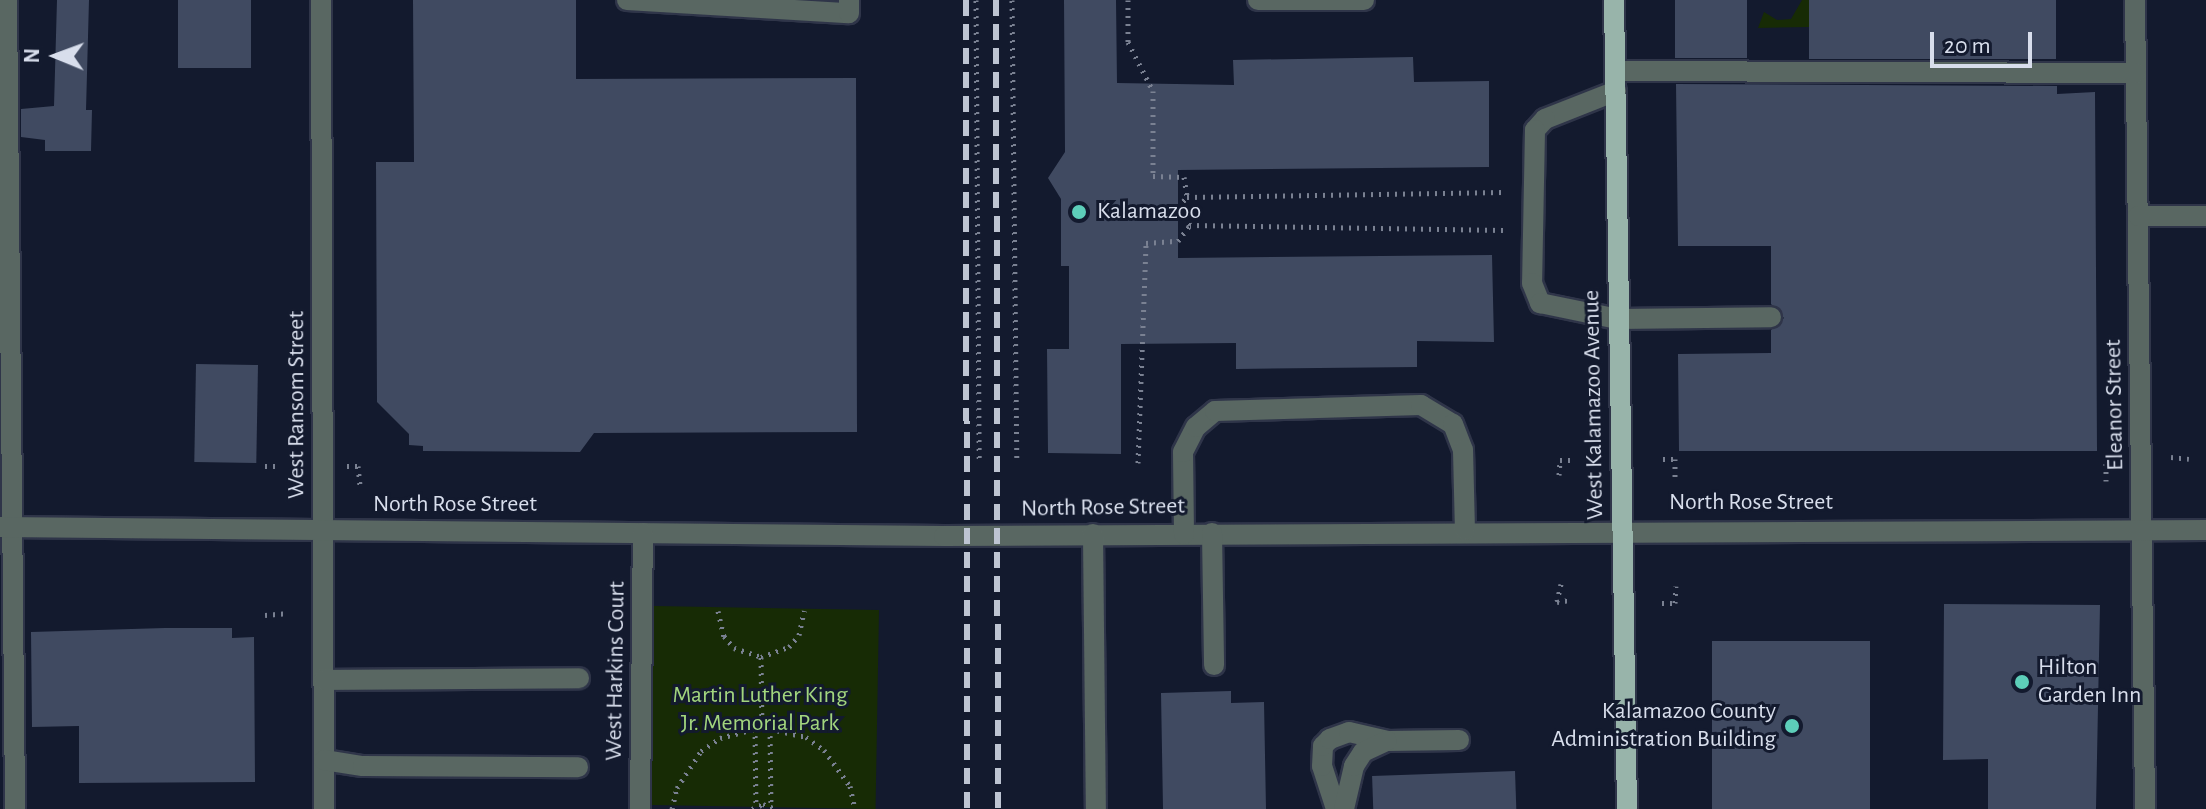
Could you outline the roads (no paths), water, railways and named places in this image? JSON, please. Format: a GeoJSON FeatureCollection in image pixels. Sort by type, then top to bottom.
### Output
{"type":"FeatureCollection","features":[{"type":"Feature","properties":{"kind":"main road","name":"West Kalamazoo Avenue"},"geometry":{"type":"LineString","coordinates":[[1614,0],[1627,809]]}},
{"type":"Feature","properties":{"kind":"street"},"geometry":{"type":"LineString","coordinates":[[7,0],[6,527],[15,809]]}},
{"type":"Feature","properties":{"kind":"street","name":"West Ransom Street"},"geometry":{"type":"LineString","coordinates":[[321,0],[324,809]]}},
{"type":"Feature","properties":{"kind":"street"},"geometry":{"type":"LineString","coordinates":[[627,0],[849,13],[849,0]]}},
{"type":"Feature","properties":{"kind":"street"},"geometry":{"type":"LineString","coordinates":[[1258,0],[1364,0]]}},
{"type":"Feature","properties":{"kind":"street","name":"Eleanor Street"},"geometry":{"type":"LineString","coordinates":[[2135,0],[2144,529],[2145,809]]}},
{"type":"Feature","properties":{"kind":"street"},"geometry":{"type":"LineString","coordinates":[[1771,317],[1618,319],[1551,309],[1535,295],[1531,162],[1535,130],[1545,119],[1616,81],[2136,73]]}},
{"type":"Feature","properties":{"kind":"street"},"geometry":{"type":"LineString","coordinates":[[2138,216],[2206,216]]}},
{"type":"Feature","properties":{"kind":"street"},"geometry":{"type":"LineString","coordinates":[[1184,534],[1183,452],[1196,427],[1215,411],[1421,405],[1453,424],[1463,450],[1465,530]]}},
{"type":"Feature","properties":{"kind":"street","name":"North Rose Street"},"geometry":{"type":"LineString","coordinates":[[6,527],[1093,534],[1622,529],[2206,530]]}},
{"type":"Feature","properties":{"kind":"street","name":"West Harkins Court"},"geometry":{"type":"LineString","coordinates":[[640,809],[643,533]]}},
{"type":"Feature","properties":{"kind":"street"},"geometry":{"type":"LineString","coordinates":[[1212,533],[1214,665]]}},
{"type":"Feature","properties":{"kind":"street"},"geometry":{"type":"LineString","coordinates":[[1093,534],[1096,809]]}},
{"type":"Feature","properties":{"kind":"street"},"geometry":{"type":"LineString","coordinates":[[324,680],[579,678]]}},
{"type":"Feature","properties":{"kind":"street"},"geometry":{"type":"LineString","coordinates":[[1336,809],[1322,766],[1323,746],[1349,732],[1387,741],[1459,740]]}},
{"type":"Feature","properties":{"kind":"street"},"geometry":{"type":"LineString","coordinates":[[1344,809],[1354,766],[1363,752],[1387,741]]}},
{"type":"Feature","properties":{"kind":"street"},"geometry":{"type":"LineString","coordinates":[[324,760],[363,766],[578,767]]}},
{"type":"Feature","properties":{"kind":"railway"},"geometry":{"type":"LineString","coordinates":[[966,0],[967,809]]}},
{"type":"Feature","properties":{"kind":"railway"},"geometry":{"type":"LineString","coordinates":[[996,0],[998,809]]}},
{"type":"Feature","properties":{"kind":"place","name":"Kalamazoo"},"geometry":{"type":"Point","coordinates":[1079,212]}},
{"type":"Feature","properties":{"kind":"place","name":"Hilton Garden Inn"},"geometry":{"type":"Point","coordinates":[2022,682]}},
{"type":"Feature","properties":{"kind":"place","name":"Kalamazoo County Administration Building"},"geometry":{"type":"Point","coordinates":[1792,726]}},
{"type":"Feature","properties":{"kind":"park label","name":"Martin Luther King Jr. Memorial Park"},"geometry":{"type":"Point","coordinates":[760,710]}}]}
